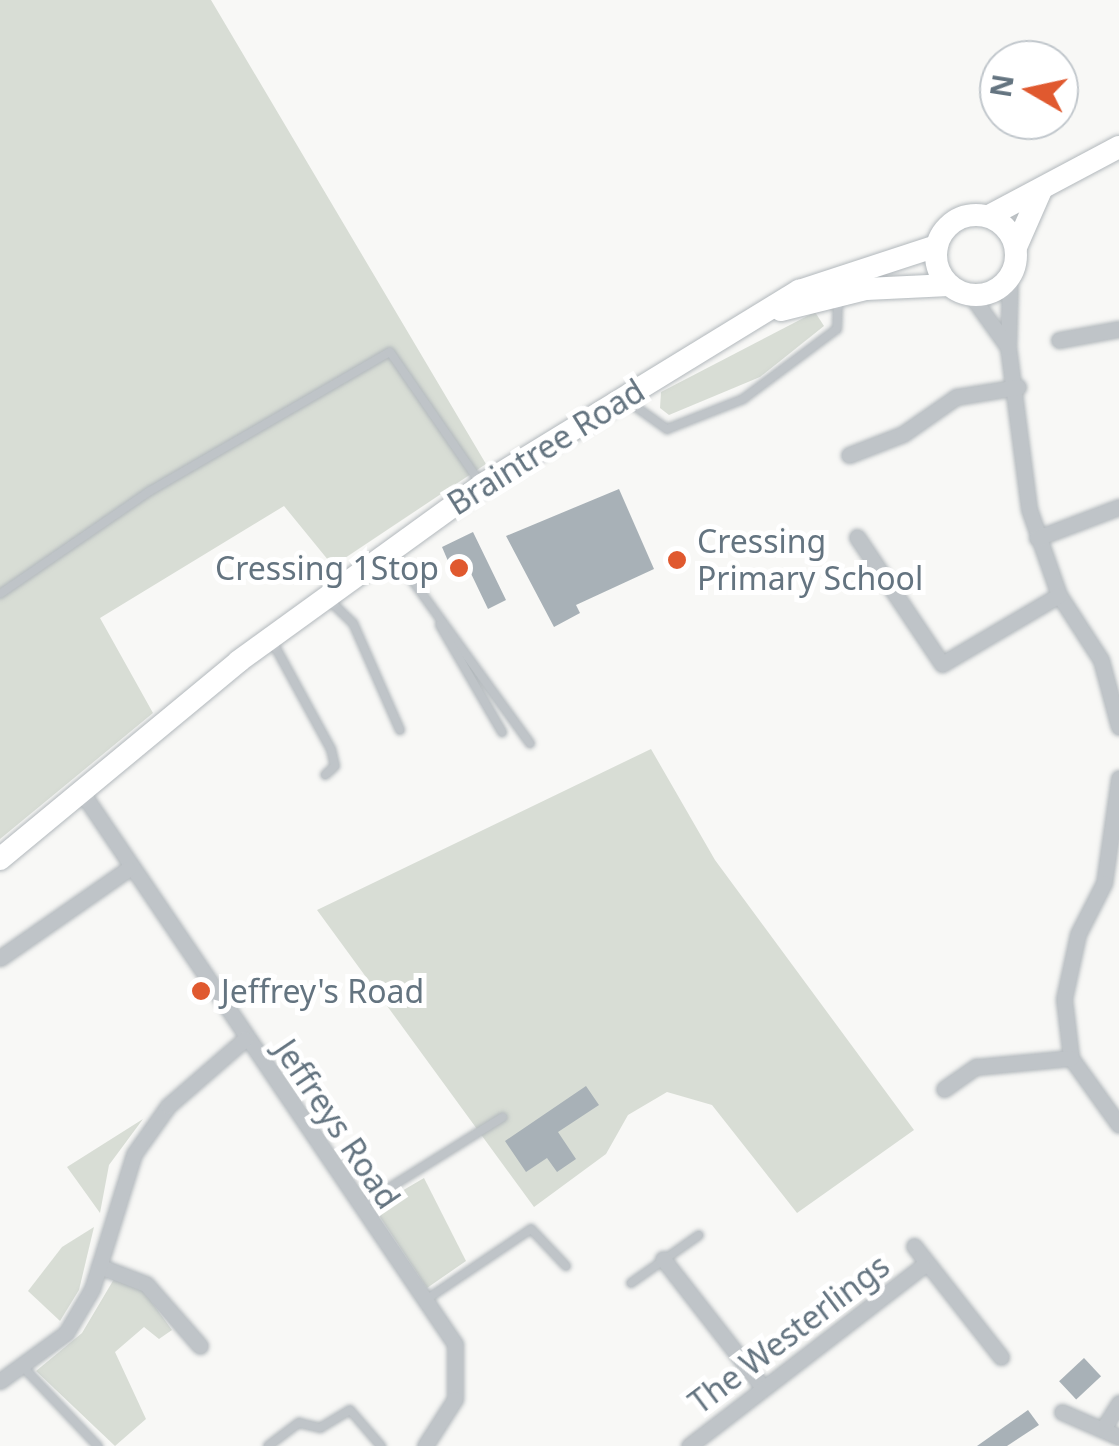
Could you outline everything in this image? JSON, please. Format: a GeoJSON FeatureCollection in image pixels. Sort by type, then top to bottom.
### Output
{"type":"FeatureCollection","features":[{"type":"Feature","properties":{"kind":"main road"},"geometry":{"type":"LineString","coordinates":[[1041,190],[1016,247],[1010,277],[960,290],[937,246],[956,220],[989,216],[1119,147]]}},
{"type":"Feature","properties":{"kind":"main road"},"geometry":{"type":"LineString","coordinates":[[989,216],[1016,247]]}},
{"type":"Feature","properties":{"kind":"main road","name":"Braintree Road"},"geometry":{"type":"LineString","coordinates":[[0,859],[270,637],[482,485],[622,396],[830,278],[908,262],[937,246]]}},
{"type":"Feature","properties":{"kind":"main road","name":"Braintree Road"},"geometry":{"type":"LineString","coordinates":[[773,311],[837,296],[960,290]]}},
{"type":"Feature","properties":{"kind":"street"},"geometry":{"type":"LineString","coordinates":[[1010,277],[1008,348],[1018,387],[1037,538],[1059,595],[1101,660],[1119,727]]}},
{"type":"Feature","properties":{"kind":"street"},"geometry":{"type":"LineString","coordinates":[[960,290],[1008,348]]}},
{"type":"Feature","properties":{"kind":"street"},"geometry":{"type":"LineString","coordinates":[[1060,340],[1119,329]]}},
{"type":"Feature","properties":{"kind":"street"},"geometry":{"type":"LineString","coordinates":[[849,455],[956,397],[1018,387]]}},
{"type":"Feature","properties":{"kind":"street"},"geometry":{"type":"LineString","coordinates":[[1037,538],[1119,506]]}},
{"type":"Feature","properties":{"kind":"street"},"geometry":{"type":"LineString","coordinates":[[857,537],[942,664],[1059,595]]}},
{"type":"Feature","properties":{"kind":"street"},"geometry":{"type":"LineString","coordinates":[[1119,778],[1112,886],[1066,974],[1071,1058],[1119,1126]]}},
{"type":"Feature","properties":{"kind":"street","name":"Jeffreys Road"},"geometry":{"type":"LineString","coordinates":[[81,791],[128,869],[455,1344],[456,1399],[425,1446]]}},
{"type":"Feature","properties":{"kind":"street"},"geometry":{"type":"LineString","coordinates":[[0,958],[128,869]]}},
{"type":"Feature","properties":{"kind":"street"},"geometry":{"type":"LineString","coordinates":[[8,1370],[66,1333],[98,1266],[134,1154],[168,1106],[245,1040]]}},
{"type":"Feature","properties":{"kind":"street"},"geometry":{"type":"LineString","coordinates":[[944,1088],[976,1067],[1071,1058]]}},
{"type":"Feature","properties":{"kind":"street","name":"The Westerlings"},"geometry":{"type":"LineString","coordinates":[[914,1246],[923,1266],[1000,1357]]}},
{"type":"Feature","properties":{"kind":"street"},"geometry":{"type":"LineString","coordinates":[[664,1259],[762,1386]]}},
{"type":"Feature","properties":{"kind":"street"},"geometry":{"type":"LineString","coordinates":[[98,1266],[146,1284],[200,1346]]}},
{"type":"Feature","properties":{"kind":"street","name":"The Westerlings"},"geometry":{"type":"LineString","coordinates":[[689,1446],[708,1439],[762,1386],[923,1266]]}},
{"type":"Feature","properties":{"kind":"street"},"geometry":{"type":"LineString","coordinates":[[1106,1424],[1119,1403]]}},
{"type":"Feature","properties":{"kind":"street"},"geometry":{"type":"LineString","coordinates":[[1062,1412],[1106,1424],[1119,1438]]}},
{"type":"Feature","properties":{"kind":"lane"},"geometry":{"type":"LineString","coordinates":[[622,396],[667,429],[743,399],[837,329],[837,296]]}},
{"type":"Feature","properties":{"kind":"lane"},"geometry":{"type":"LineString","coordinates":[[0,594],[150,491],[390,352],[482,485]]}},
{"type":"Feature","properties":{"kind":"lane"},"geometry":{"type":"LineString","coordinates":[[390,548],[502,732]]}},
{"type":"Feature","properties":{"kind":"lane"},"geometry":{"type":"LineString","coordinates":[[325,596],[353,624],[400,730]]}},
{"type":"Feature","properties":{"kind":"lane"},"geometry":{"type":"LineString","coordinates":[[440,625],[466,643],[530,743]]}},
{"type":"Feature","properties":{"kind":"lane"},"geometry":{"type":"LineString","coordinates":[[270,637],[332,749],[336,762],[325,775]]}},
{"type":"Feature","properties":{"kind":"lane"},"geometry":{"type":"LineString","coordinates":[[360,1206],[503,1117]]}},
{"type":"Feature","properties":{"kind":"lane"},"geometry":{"type":"LineString","coordinates":[[424,1302],[531,1228],[566,1266]]}},
{"type":"Feature","properties":{"kind":"lane"},"geometry":{"type":"LineString","coordinates":[[632,1282],[699,1234]]}},
{"type":"Feature","properties":{"kind":"lane"},"geometry":{"type":"LineString","coordinates":[[8,1370],[98,1446]]}},
{"type":"Feature","properties":{"kind":"lane"},"geometry":{"type":"LineString","coordinates":[[268,1446],[300,1423],[320,1428],[350,1410],[380,1446]]}},
{"type":"Feature","properties":{"kind":"shaded area"},"geometry":{"type":"Polygon","coordinates":[[[0,0],[211,0],[486,464],[333,566],[284,506],[100,618],[153,713],[0,839],[0,0]]]}},
{"type":"Feature","properties":{"kind":"shaded area"},"geometry":{"type":"Polygon","coordinates":[[[815,312],[824,326],[760,377],[669,415],[660,408],[661,392],[815,312]]]}},
{"type":"Feature","properties":{"kind":"shaded area"},"geometry":{"type":"Polygon","coordinates":[[[651,749],[715,860],[914,1130],[797,1213],[712,1105],[667,1092],[628,1115],[606,1154],[534,1207],[317,910],[651,749]]]}},
{"type":"Feature","properties":{"kind":"shaded area"},"geometry":{"type":"Polygon","coordinates":[[[143,1119],[109,1165],[100,1213],[67,1167],[143,1119]]]}},
{"type":"Feature","properties":{"kind":"shaded area"},"geometry":{"type":"Polygon","coordinates":[[[424,1178],[466,1261],[427,1288],[380,1217],[383,1202],[424,1178]]]}},
{"type":"Feature","properties":{"kind":"shaded area"},"geometry":{"type":"Polygon","coordinates":[[[94,1227],[79,1290],[60,1321],[28,1291],[62,1247],[94,1227]]]}},
{"type":"Feature","properties":{"kind":"shaded area"},"geometry":{"type":"Polygon","coordinates":[[[114,1279],[140,1286],[172,1330],[159,1339],[144,1327],[115,1352],[146,1419],[115,1446],[36,1371],[82,1333],[114,1279]]]}},
{"type":"Feature","properties":{"kind":"building","name":"Cressing Primary School"},"geometry":{"type":"Polygon","coordinates":[[[619,489],[654,569],[576,605],[580,613],[554,627],[506,536],[619,489]]]}},
{"type":"Feature","properties":{"kind":"building"},"geometry":{"type":"Polygon","coordinates":[[[473,532],[506,600],[488,609],[465,561],[451,568],[442,547],[473,532]]]}},
{"type":"Feature","properties":{"kind":"building"},"geometry":{"type":"Polygon","coordinates":[[[586,1086],[599,1105],[558,1132],[576,1159],[557,1172],[547,1158],[526,1172],[505,1141],[586,1086]]]}},
{"type":"Feature","properties":{"kind":"building"},"geometry":{"type":"Polygon","coordinates":[[[1084,1358],[1101,1376],[1076,1399],[1059,1381],[1084,1358]]]}},
{"type":"Feature","properties":{"kind":"building"},"geometry":{"type":"Polygon","coordinates":[[[1028,1410],[1039,1425],[1007,1446],[977,1446],[1028,1410]]]}},
{"type":"Feature","properties":{"kind":"place","name":"Cressing Primary School"},"geometry":{"type":"Point","coordinates":[677,560]}},
{"type":"Feature","properties":{"kind":"place","name":"Cressing 1Stop"},"geometry":{"type":"Point","coordinates":[459,568]}},
{"type":"Feature","properties":{"kind":"place","name":"Jeffrey's Road"},"geometry":{"type":"Point","coordinates":[201,991]}}]}
